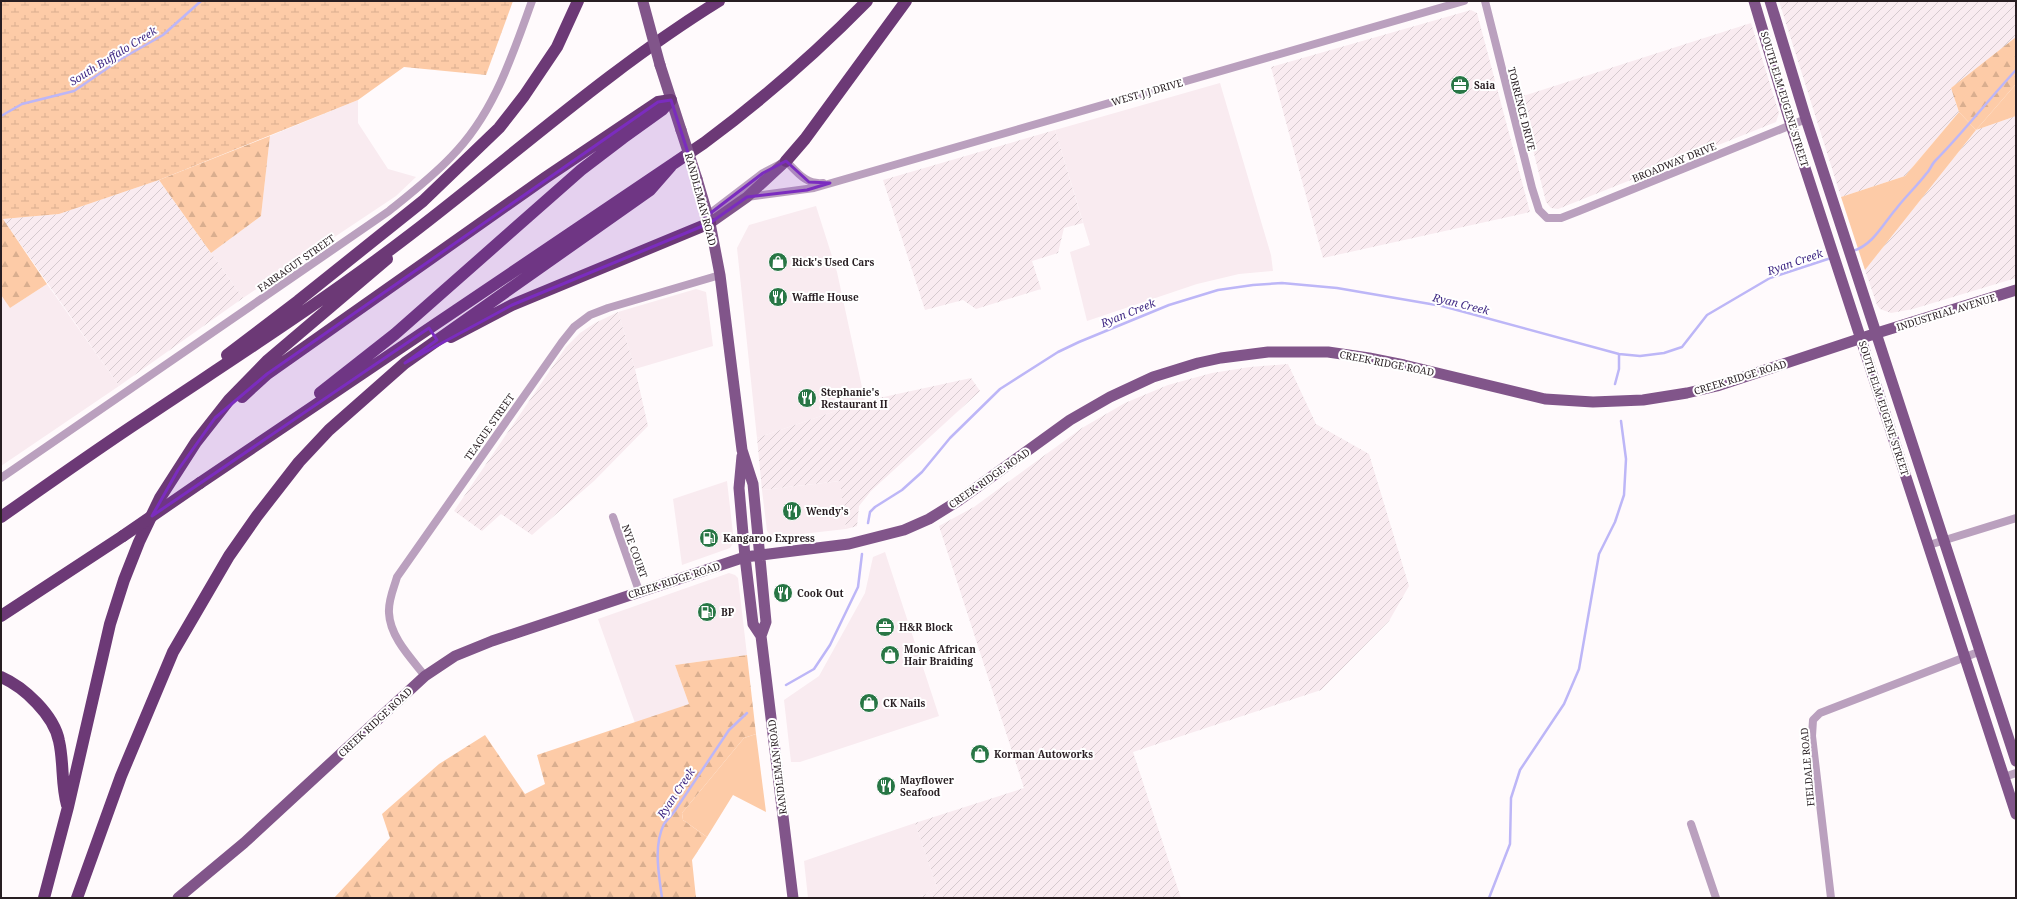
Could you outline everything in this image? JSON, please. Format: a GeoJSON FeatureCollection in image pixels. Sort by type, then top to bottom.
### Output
{"type":"FeatureCollection","features":[{"type":"Feature","properties":{"kind":"highway"},"geometry":{"type":"LineString","coordinates":[[138,422],[298,301],[423,201],[499,128],[512,112],[557,47],[578,1]]}},
{"type":"Feature","properties":{"kind":"highway"},"geometry":{"type":"LineString","coordinates":[[1,517],[138,422],[249,349],[410,235],[580,98],[668,33],[719,1]]}},
{"type":"Feature","properties":{"kind":"highway"},"geometry":{"type":"LineString","coordinates":[[1,616],[123,536],[268,436],[292,422],[670,166],[742,114],[772,90],[809,58],[867,1]]}},
{"type":"Feature","properties":{"kind":"highway"},"geometry":{"type":"LineString","coordinates":[[786,161],[906,1]]}},
{"type":"Feature","properties":{"kind":"highway"},"geometry":{"type":"LineString","coordinates":[[215,418],[234,404],[267,374],[545,178],[658,102],[671,100]]}},
{"type":"Feature","properties":{"kind":"highway"},"geometry":{"type":"LineString","coordinates":[[268,436],[288,417],[395,334],[581,170],[662,110],[671,100]]}},
{"type":"Feature","properties":{"kind":"highway"},"geometry":{"type":"LineString","coordinates":[[77,898],[121,776],[173,652],[203,599],[257,516],[299,462],[328,430],[405,363],[650,190],[670,166]]}},
{"type":"Feature","properties":{"kind":"highway"},"geometry":{"type":"LineString","coordinates":[[405,363],[512,305],[709,219]]}},
{"type":"Feature","properties":{"kind":"highway"},"geometry":{"type":"LineString","coordinates":[[44,898],[68,807],[100,665],[124,580],[160,498],[193,448],[229,400],[268,360],[376,270],[410,235]]}},
{"type":"Feature","properties":{"kind":"highway"},"geometry":{"type":"LineString","coordinates":[[1,677],[36,701],[49,718],[59,739],[63,770],[63,790],[68,807]]}},
{"type":"Feature","properties":{"kind":"main road","name":"SOUTH ELM EUGENE STREET"},"geometry":{"type":"LineString","coordinates":[[1754,1],[1791,125],[1862,338],[2016,814]]}},
{"type":"Feature","properties":{"kind":"main road","name":"SOUTH ELM EUGENE STREET"},"geometry":{"type":"LineString","coordinates":[[1770,1],[1806,120],[2016,761]]}},
{"type":"Feature","properties":{"kind":"main road","name":"RANDLEMAN ROAD"},"geometry":{"type":"LineString","coordinates":[[643,2],[660,65],[709,219],[720,274],[742,450],[753,484],[766,622],[761,636],[793,898]]}},
{"type":"Feature","properties":{"kind":"main road","name":"WEST J J DRIVE"},"geometry":{"type":"LineString","coordinates":[[709,219],[747,197],[786,161]]}},
{"type":"Feature","properties":{"kind":"main road","name":"INDUSTRIAL AVENUE"},"geometry":{"type":"LineString","coordinates":[[1877,333],[2016,290]]}},
{"type":"Feature","properties":{"kind":"main road","name":"CREEK RIDGE ROAD"},"geometry":{"type":"LineString","coordinates":[[178,898],[244,843],[425,676],[455,656],[492,641],[745,557],[849,544],[874,539],[910,527],[958,501],[1070,420],[1110,397],[1161,374],[1221,358],[1292,351],[1349,354],[1404,365],[1545,399],[1613,403],[1643,400],[1710,388],[1877,333]]}},
{"type":"Feature","properties":{"kind":"main road","name":"RANDLEMAN ROAD"},"geometry":{"type":"LineString","coordinates":[[742,450],[739,488],[745,557],[753,624],[761,636]]}},
{"type":"Feature","properties":{"kind":"street","name":"FARRAGUT STREET"},"geometry":{"type":"LineString","coordinates":[[1,478],[389,211],[422,184],[452,156],[477,125],[507,70],[532,1]]}},
{"type":"Feature","properties":{"kind":"street","name":"WEST J J DRIVE"},"geometry":{"type":"LineString","coordinates":[[747,197],[807,190],[1464,1]]}},
{"type":"Feature","properties":{"kind":"street","name":"TORRENCE DRIVE"},"geometry":{"type":"LineString","coordinates":[[1485,1],[1532,188],[1539,210],[1547,218]]}},
{"type":"Feature","properties":{"kind":"street","name":"BROADWAY DRIVE"},"geometry":{"type":"LineString","coordinates":[[1547,218],[1561,218],[1806,120]]}},
{"type":"Feature","properties":{"kind":"street","name":"WEST J J DRIVE"},"geometry":{"type":"LineString","coordinates":[[786,161],[809,182],[830,183]]}},
{"type":"Feature","properties":{"kind":"street"},"geometry":{"type":"LineString","coordinates":[[709,219],[764,173],[786,161]]}},
{"type":"Feature","properties":{"kind":"street","name":"TEAGUE STREET"},"geometry":{"type":"LineString","coordinates":[[425,676],[393,631],[389,612],[391,594],[397,577],[545,364],[574,327],[590,315],[608,308],[720,274]]}},
{"type":"Feature","properties":{"kind":"street","name":"NYE COURT"},"geometry":{"type":"LineString","coordinates":[[613,517],[639,591]]}},
{"type":"Feature","properties":{"kind":"street"},"geometry":{"type":"LineString","coordinates":[[1929,545],[2016,518]]}},
{"type":"Feature","properties":{"kind":"street","name":"FIELDALE ROAD"},"geometry":{"type":"LineString","coordinates":[[1831,898],[1812,736],[1813,720],[1820,713],[1981,651]]}},
{"type":"Feature","properties":{"kind":"street"},"geometry":{"type":"LineString","coordinates":[[2004,777],[2016,773]]}},
{"type":"Feature","properties":{"kind":"street"},"geometry":{"type":"LineString","coordinates":[[1691,824],[1716,898]]}},
{"type":"Feature","properties":{"kind":"highlighted area"},"geometry":{"type":"Polygon","coordinates":[[[671,100],[708,215],[763,173],[786,161],[809,182],[830,183],[807,190],[747,197],[710,223],[512,305],[405,363],[437,340],[429,328],[152,516],[178,470],[215,418],[267,374],[658,102],[671,100]]]}},
{"type":"Feature","properties":{"kind":"shaded area"},"geometry":{"type":"Polygon","coordinates":[[[1779,1],[2016,1],[2016,37],[1951,88],[1959,112],[1905,176],[1841,197],[1779,1]]]}},
{"type":"Feature","properties":{"kind":"shaded area"},"geometry":{"type":"Polygon","coordinates":[[[1471,10],[1477,13],[1530,212],[1323,258],[1271,67],[1471,10]]]}},
{"type":"Feature","properties":{"kind":"shaded area"},"geometry":{"type":"Polygon","coordinates":[[[1751,23],[1779,113],[1776,122],[1558,209],[1551,208],[1546,202],[1520,97],[1751,23]]]}},
{"type":"Feature","properties":{"kind":"shaded area"},"geometry":{"type":"Polygon","coordinates":[[[1220,83],[1271,255],[1273,271],[1239,274],[1197,284],[1087,321],[1070,252],[1090,245],[1055,130],[1220,83]]]}},
{"type":"Feature","properties":{"kind":"shaded area"},"geometry":{"type":"Polygon","coordinates":[[[358,100],[358,123],[388,169],[416,177],[396,196],[243,298],[211,253],[261,216],[270,136],[358,100]]]}},
{"type":"Feature","properties":{"kind":"shaded area"},"geometry":{"type":"Polygon","coordinates":[[[2016,116],[2016,278],[1913,309],[1891,313],[1880,309],[1877,305],[1865,270],[1976,130],[2016,116]]]}},
{"type":"Feature","properties":{"kind":"shaded area"},"geometry":{"type":"Polygon","coordinates":[[[1055,130],[1083,223],[1064,228],[1058,253],[1032,261],[1041,289],[976,309],[963,300],[925,310],[883,180],[1055,130]]]}},
{"type":"Feature","properties":{"kind":"shaded area"},"geometry":{"type":"Polygon","coordinates":[[[159,180],[243,298],[119,386],[3,219],[59,214],[159,180]]]}},
{"type":"Feature","properties":{"kind":"shaded area"},"geometry":{"type":"Polygon","coordinates":[[[816,206],[837,272],[865,401],[757,438],[737,248],[749,225],[816,206]]]}},
{"type":"Feature","properties":{"kind":"shaded area"},"geometry":{"type":"Polygon","coordinates":[[[47,284],[119,386],[1,466],[1,295],[10,308],[47,284]]]}},
{"type":"Feature","properties":{"kind":"shaded area"},"geometry":{"type":"Polygon","coordinates":[[[696,289],[706,292],[713,346],[635,369],[618,312],[696,289]]]}},
{"type":"Feature","properties":{"kind":"shaded area"},"geometry":{"type":"Polygon","coordinates":[[[618,312],[635,369],[648,426],[594,481],[532,535],[501,514],[482,531],[454,511],[566,347],[580,333],[595,323],[618,312]]]}},
{"type":"Feature","properties":{"kind":"shaded area"},"geometry":{"type":"Polygon","coordinates":[[[1288,364],[1316,424],[1369,454],[1409,586],[1389,621],[1321,690],[1133,752],[1181,898],[915,898],[938,890],[915,823],[1024,788],[939,526],[974,507],[1082,428],[1125,403],[1168,385],[1212,373],[1250,367],[1288,364]]]}},
{"type":"Feature","properties":{"kind":"shaded area"},"geometry":{"type":"Polygon","coordinates":[[[971,378],[980,391],[871,491],[859,506],[857,526],[846,529],[840,481],[762,490],[757,438],[865,401],[971,378]]]}},
{"type":"Feature","properties":{"kind":"shaded area"},"geometry":{"type":"Polygon","coordinates":[[[727,481],[734,542],[730,548],[682,565],[673,499],[727,481]]]}},
{"type":"Feature","properties":{"kind":"shaded area"},"geometry":{"type":"Polygon","coordinates":[[[841,481],[846,529],[775,537],[770,535],[767,531],[762,490],[841,481]]]}},
{"type":"Feature","properties":{"kind":"shaded area"},"geometry":{"type":"Polygon","coordinates":[[[885,552],[939,716],[800,762],[791,762],[784,700],[819,676],[865,593],[873,557],[885,552]]]}},
{"type":"Feature","properties":{"kind":"shaded area"},"geometry":{"type":"Polygon","coordinates":[[[729,573],[738,578],[747,655],[675,665],[689,704],[635,723],[598,619],[729,573]]]}},
{"type":"Feature","properties":{"kind":"shaded area"},"geometry":{"type":"Polygon","coordinates":[[[915,823],[938,890],[915,898],[808,898],[804,861],[915,823]]]}},
{"type":"Feature","properties":{"kind":"green space"},"geometry":{"type":"Polygon","coordinates":[[[1,1],[513,1],[486,75],[404,67],[358,100],[159,180],[59,214],[1,219],[1,1]]]}},
{"type":"Feature","properties":{"kind":"green space"},"geometry":{"type":"Polygon","coordinates":[[[2016,37],[2016,84],[1976,130],[1959,112],[1951,88],[2016,37]]]}},
{"type":"Feature","properties":{"kind":"green space"},"geometry":{"type":"Polygon","coordinates":[[[2016,84],[2016,116],[1976,130],[2016,84]]]}},
{"type":"Feature","properties":{"kind":"green space"},"geometry":{"type":"Polygon","coordinates":[[[1959,112],[1976,130],[1865,270],[1841,197],[1905,176],[1959,112]]]}},
{"type":"Feature","properties":{"kind":"green space"},"geometry":{"type":"Polygon","coordinates":[[[270,136],[261,216],[211,253],[159,180],[270,136]]]}},
{"type":"Feature","properties":{"kind":"green space"},"geometry":{"type":"Polygon","coordinates":[[[1,219],[3,219],[47,284],[10,308],[1,295],[1,219]]]}},
{"type":"Feature","properties":{"kind":"green space"},"geometry":{"type":"Polygon","coordinates":[[[747,655],[756,734],[744,738],[682,813],[683,820],[707,837],[692,860],[696,898],[334,898],[390,838],[382,814],[439,764],[485,735],[525,794],[545,784],[537,755],[689,704],[675,665],[747,655]]]}},
{"type":"Feature","properties":{"kind":"green space"},"geometry":{"type":"Polygon","coordinates":[[[756,734],[766,812],[733,795],[707,837],[683,820],[682,813],[744,738],[756,734]]]}},
{"type":"Feature","properties":{"kind":"waterway","name":"South Buffalo Creek"},"geometry":{"type":"LineString","coordinates":[[1,116],[22,104],[74,91],[121,59],[163,35],[201,1]]}},
{"type":"Feature","properties":{"kind":"waterway","name":"Ryan Creek"},"geometry":{"type":"LineString","coordinates":[[1853,251],[1860,248],[1872,239],[1934,163],[2016,70]]}},
{"type":"Feature","properties":{"kind":"waterway","name":"Ryan Creek"},"geometry":{"type":"LineString","coordinates":[[868,523],[870,512],[875,507],[902,490],[922,472],[950,438],[1000,389],[1058,352],[1079,342],[1169,305],[1218,290],[1282,283],[1337,288],[1442,306],[1619,354],[1640,356],[1664,353],[1682,347],[1707,315],[1770,278],[1831,258]]}},
{"type":"Feature","properties":{"kind":"waterway"},"geometry":{"type":"LineString","coordinates":[[1615,384],[1619,369],[1619,354]]}},
{"type":"Feature","properties":{"kind":"waterway"},"geometry":{"type":"LineString","coordinates":[[1489,898],[1510,844],[1511,798],[1520,770],[1564,704],[1579,669],[1599,554],[1615,522],[1624,495],[1626,459],[1621,421]]}},
{"type":"Feature","properties":{"kind":"waterway","name":"Ryan Creek"},"geometry":{"type":"LineString","coordinates":[[786,685],[814,669],[830,645],[858,587],[862,554]]}},
{"type":"Feature","properties":{"kind":"waterway","name":"Ryan Creek"},"geometry":{"type":"LineString","coordinates":[[662,898],[658,870],[658,851],[664,824],[674,812],[729,730],[747,713]]}},
{"type":"Feature","properties":{"kind":"place","name":"Saia"},"geometry":{"type":"Point","coordinates":[1460,85]}},
{"type":"Feature","properties":{"kind":"place","name":"Rick's Used Cars"},"geometry":{"type":"Point","coordinates":[778,262]}},
{"type":"Feature","properties":{"kind":"place","name":"Waffle House"},"geometry":{"type":"Point","coordinates":[778,297]}},
{"type":"Feature","properties":{"kind":"place","name":"Stephanie's Restaurant II"},"geometry":{"type":"Point","coordinates":[807,398]}},
{"type":"Feature","properties":{"kind":"place","name":"Wendy's"},"geometry":{"type":"Point","coordinates":[792,511]}},
{"type":"Feature","properties":{"kind":"place","name":"Kangaroo Express"},"geometry":{"type":"Point","coordinates":[709,538]}},
{"type":"Feature","properties":{"kind":"place","name":"Cook Out"},"geometry":{"type":"Point","coordinates":[783,593]}},
{"type":"Feature","properties":{"kind":"place","name":"BP"},"geometry":{"type":"Point","coordinates":[707,612]}},
{"type":"Feature","properties":{"kind":"place","name":"H&R Block"},"geometry":{"type":"Point","coordinates":[885,627]}},
{"type":"Feature","properties":{"kind":"place","name":"Monic African Hair Braiding"},"geometry":{"type":"Point","coordinates":[890,655]}},
{"type":"Feature","properties":{"kind":"place","name":"CK Nails"},"geometry":{"type":"Point","coordinates":[869,703]}},
{"type":"Feature","properties":{"kind":"place","name":"Korman Autoworks"},"geometry":{"type":"Point","coordinates":[980,754]}},
{"type":"Feature","properties":{"kind":"place","name":"Mayflower Seafood"},"geometry":{"type":"Point","coordinates":[886,786]}}]}
